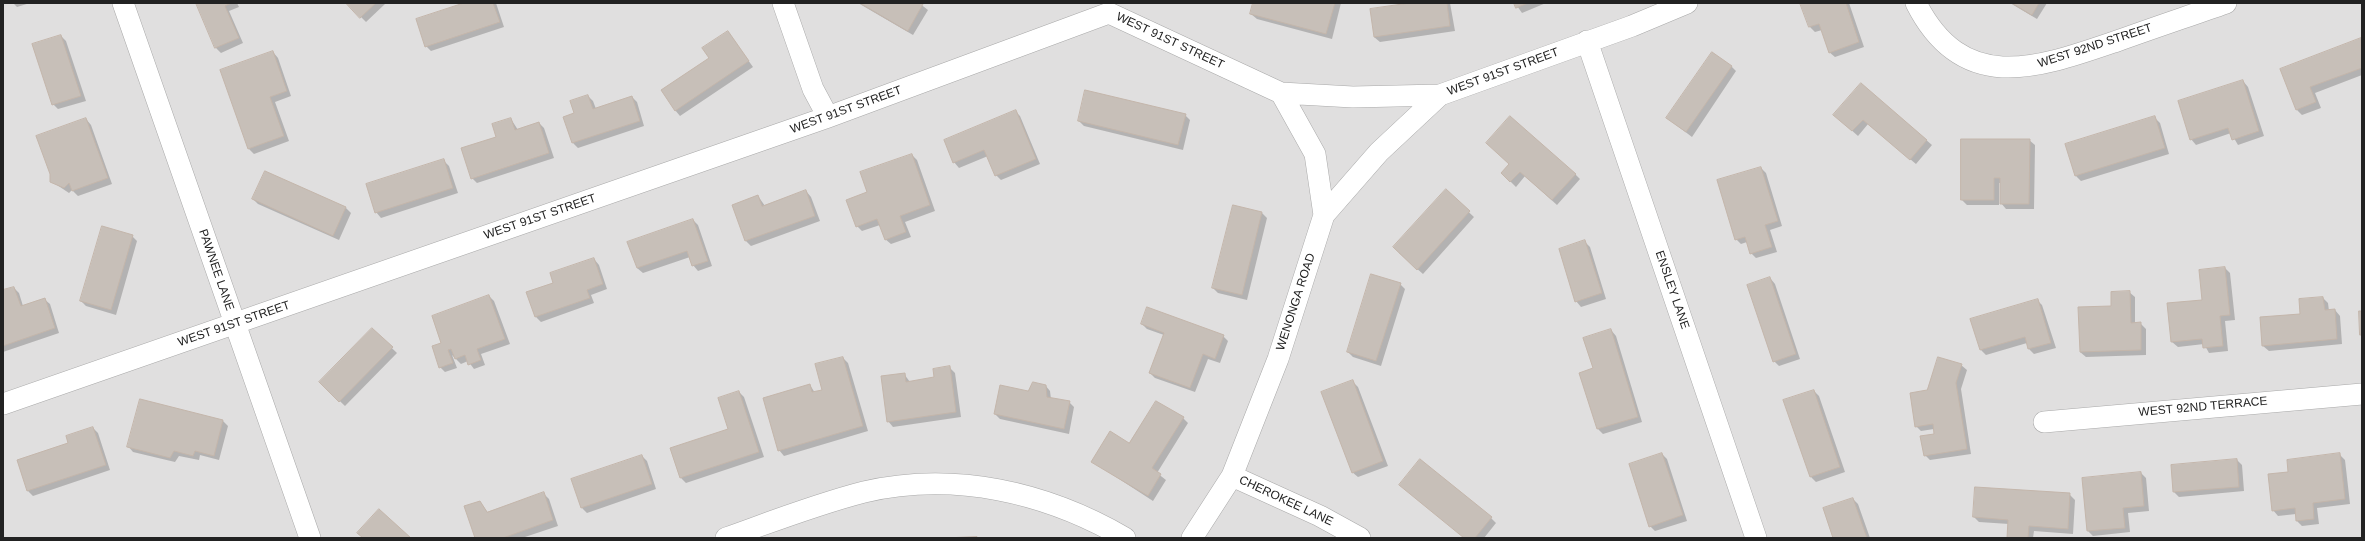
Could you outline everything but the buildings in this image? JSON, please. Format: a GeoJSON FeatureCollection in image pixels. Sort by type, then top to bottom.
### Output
{"type":"FeatureCollection","features":[{"type":"Feature","properties":{"kind":"street","name":"PAWNEE LANE"},"geometry":{"type":"LineString","coordinates":[[123,3],[310,538]]}},
{"type":"Feature","properties":{"kind":"street"},"geometry":{"type":"LineString","coordinates":[[783,3],[813,89],[828,117]]}},
{"type":"Feature","properties":{"kind":"street","name":"WEST 91ST STREET"},"geometry":{"type":"LineString","coordinates":[[3,404],[828,117],[1108,8],[1281,93],[1354,97],[1440,95],[1687,3]]}},
{"type":"Feature","properties":{"kind":"street","name":"WEST 92ND STREET"},"geometry":{"type":"LineString","coordinates":[[1916,3],[1926,23],[1945,43],[1962,55],[1990,66],[2014,68],[2044,64],[2074,56],[2226,3]]}},
{"type":"Feature","properties":{"kind":"street","name":"ENSLEY LANE"},"geometry":{"type":"LineString","coordinates":[[1587,41],[1756,538]]}},
{"type":"Feature","properties":{"kind":"street"},"geometry":{"type":"LineString","coordinates":[[1281,93],[1315,154],[1324,215]]}},
{"type":"Feature","properties":{"kind":"street","name":"WENONGA ROAD"},"geometry":{"type":"LineString","coordinates":[[1192,538],[1232,476],[1278,360],[1324,215],[1378,152],[1440,95]]}},
{"type":"Feature","properties":{"kind":"street","name":"WEST 92ND TERRACE"},"geometry":{"type":"LineString","coordinates":[[2044,422],[2362,394]]}},
{"type":"Feature","properties":{"kind":"street","name":"CHEROKEE LANE"},"geometry":{"type":"LineString","coordinates":[[1232,476],[1320,516],[1360,538]]}},
{"type":"Feature","properties":{"kind":"street"},"geometry":{"type":"LineString","coordinates":[[726,538],[864,492],[908,485],[960,484],[1013,492],[1066,508],[1125,538]]}},
{"type":"Feature","properties":{"kind":"shaded area"},"geometry":{"type":"Polygon","coordinates":[[[3,3],[2362,3],[2362,538],[3,538],[3,3]]]}}]}
